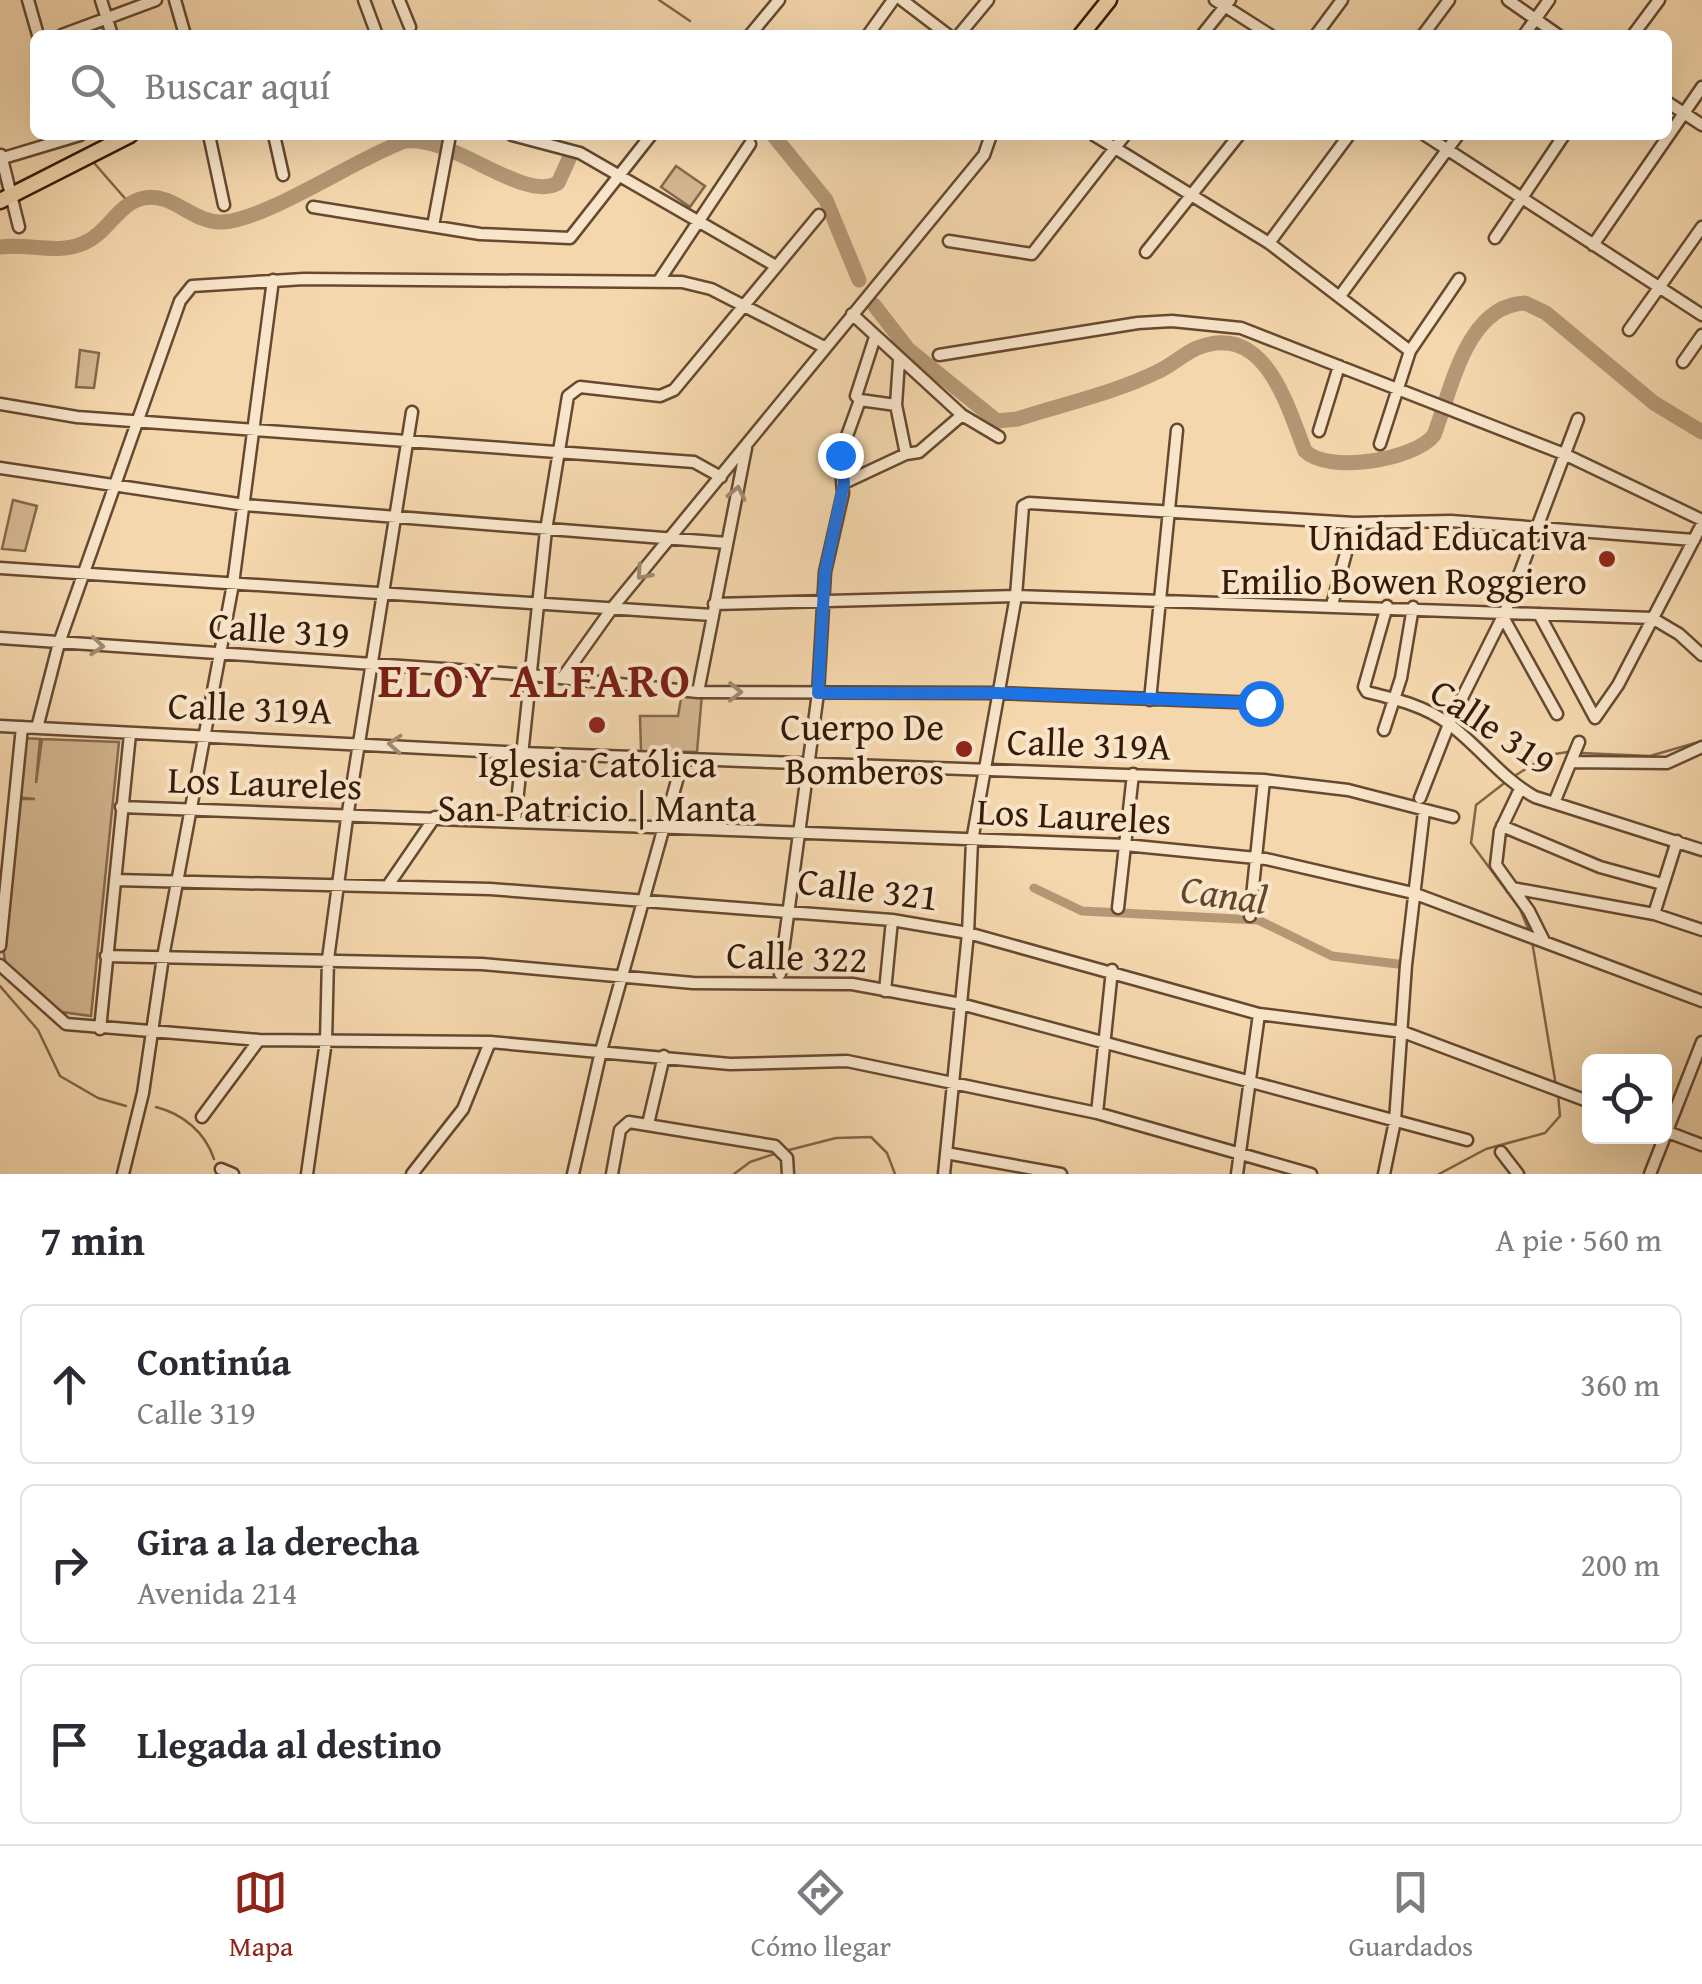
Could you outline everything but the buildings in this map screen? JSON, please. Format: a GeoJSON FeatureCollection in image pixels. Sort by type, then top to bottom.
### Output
{"type":"FeatureCollection","features":[{"type":"Feature","properties":{"kind":"main road"},"geometry":{"type":"LineString","coordinates":[[1086,30],[1109,0]]}},
{"type":"Feature","properties":{"kind":"main road"},"geometry":{"type":"LineString","coordinates":[[6,197],[120,140]]}},
{"type":"Feature","properties":{"kind":"street"},"geometry":{"type":"LineString","coordinates":[[28,0],[37,30]]}},
{"type":"Feature","properties":{"kind":"street"},"geometry":{"type":"LineString","coordinates":[[100,0],[110,30]]}},
{"type":"Feature","properties":{"kind":"street"},"geometry":{"type":"LineString","coordinates":[[77,30],[156,0]]}},
{"type":"Feature","properties":{"kind":"street"},"geometry":{"type":"LineString","coordinates":[[175,0],[184,30]]}},
{"type":"Feature","properties":{"kind":"street"},"geometry":{"type":"LineString","coordinates":[[364,0],[375,30]]}},
{"type":"Feature","properties":{"kind":"street"},"geometry":{"type":"LineString","coordinates":[[399,0],[410,27]]}},
{"type":"Feature","properties":{"kind":"street"},"geometry":{"type":"LineString","coordinates":[[754,30],[779,0]]}},
{"type":"Feature","properties":{"kind":"street"},"geometry":{"type":"LineString","coordinates":[[872,30],[893,0]]}},
{"type":"Feature","properties":{"kind":"street"},"geometry":{"type":"LineString","coordinates":[[902,0],[941,30]]}},
{"type":"Feature","properties":{"kind":"street"},"geometry":{"type":"LineString","coordinates":[[963,30],[988,0]]}},
{"type":"Feature","properties":{"kind":"street"},"geometry":{"type":"LineString","coordinates":[[1320,30],[1342,0]]}},
{"type":"Feature","properties":{"kind":"street"},"geometry":{"type":"LineString","coordinates":[[1427,30],[1449,0]]}},
{"type":"Feature","properties":{"kind":"street"},"geometry":{"type":"LineString","coordinates":[[1508,0],[1550,30]]}},
{"type":"Feature","properties":{"kind":"street"},"geometry":{"type":"LineString","coordinates":[[1527,30],[1549,0]]}},
{"type":"Feature","properties":{"kind":"street"},"geometry":{"type":"LineString","coordinates":[[1637,30],[1659,0]]}},
{"type":"Feature","properties":{"kind":"street"},"geometry":{"type":"LineString","coordinates":[[1205,30],[1223,2],[1263,30]]}},
{"type":"Feature","properties":{"kind":"street"},"geometry":{"type":"LineString","coordinates":[[1672,131],[1702,87]]}},
{"type":"Feature","properties":{"kind":"street"},"geometry":{"type":"LineString","coordinates":[[1672,105],[1702,124]]}},
{"type":"Feature","properties":{"kind":"street"},"geometry":{"type":"LineString","coordinates":[[18,227],[6,197],[0,156],[56,140]]}},
{"type":"Feature","properties":{"kind":"street"},"geometry":{"type":"LineString","coordinates":[[210,140],[224,205]]}},
{"type":"Feature","properties":{"kind":"street"},"geometry":{"type":"LineString","coordinates":[[275,140],[282,175]]}},
{"type":"Feature","properties":{"kind":"street"},"geometry":{"type":"LineString","coordinates":[[433,226],[448,140]]}},
{"type":"Feature","properties":{"kind":"street"},"geometry":{"type":"LineString","coordinates":[[531,140],[580,153],[774,265]]}},
{"type":"Feature","properties":{"kind":"street"},"geometry":{"type":"LineString","coordinates":[[313,207],[433,226],[570,238],[647,140]]}},
{"type":"Feature","properties":{"kind":"street"},"geometry":{"type":"LineString","coordinates":[[563,677],[613,606],[674,537],[824,347],[984,156],[989,140]]}},
{"type":"Feature","properties":{"kind":"street"},"geometry":{"type":"LineString","coordinates":[[1102,140],[1269,243],[1410,350]]}},
{"type":"Feature","properties":{"kind":"street"},"geometry":{"type":"LineString","coordinates":[[949,241],[1032,254],[1121,140]]}},
{"type":"Feature","properties":{"kind":"street"},"geometry":{"type":"LineString","coordinates":[[1146,252],[1235,140]]}},
{"type":"Feature","properties":{"kind":"street"},"geometry":{"type":"LineString","coordinates":[[1269,243],[1345,140]]}},
{"type":"Feature","properties":{"kind":"street"},"geometry":{"type":"LineString","coordinates":[[1433,140],[1702,314]]}},
{"type":"Feature","properties":{"kind":"street"},"geometry":{"type":"LineString","coordinates":[[1340,296],[1455,140]]}},
{"type":"Feature","properties":{"kind":"street"},"geometry":{"type":"LineString","coordinates":[[1495,238],[1561,140]]}},
{"type":"Feature","properties":{"kind":"street"},"geometry":{"type":"LineString","coordinates":[[1593,245],[1666,140]]}},
{"type":"Feature","properties":{"kind":"street"},"geometry":{"type":"LineString","coordinates":[[658,282],[750,144]]}},
{"type":"Feature","properties":{"kind":"street"},"geometry":{"type":"LineString","coordinates":[[515,821],[546,530],[568,396],[580,387],[660,396],[674,390],[819,215]]}},
{"type":"Feature","properties":{"kind":"street"},"geometry":{"type":"LineString","coordinates":[[1629,330],[1702,227]]}},
{"type":"Feature","properties":{"kind":"street"},"geometry":{"type":"LineString","coordinates":[[1380,444],[1410,350],[1459,279]]}},
{"type":"Feature","properties":{"kind":"street"},"geometry":{"type":"LineString","coordinates":[[37,728],[58,643],[86,575],[136,420],[180,302],[192,286],[273,280],[658,282],[703,286],[824,347]]}},
{"type":"Feature","properties":{"kind":"street"},"geometry":{"type":"LineString","coordinates":[[123,1174],[234,584],[273,280]]}},
{"type":"Feature","properties":{"kind":"street"},"geometry":{"type":"LineString","coordinates":[[852,314],[899,362],[962,415],[999,437]]}},
{"type":"Feature","properties":{"kind":"street"},"geometry":{"type":"LineString","coordinates":[[939,355],[1172,321],[1240,328],[1564,454],[1702,522],[1618,685],[1594,718],[1539,614]]}},
{"type":"Feature","properties":{"kind":"street"},"geometry":{"type":"LineString","coordinates":[[1683,362],[1702,334]]}},
{"type":"Feature","properties":{"kind":"street"},"geometry":{"type":"LineString","coordinates":[[780,974],[818,693],[825,572],[844,483],[840,455],[860,400],[855,389],[874,337]]}},
{"type":"Feature","properties":{"kind":"street"},"geometry":{"type":"LineString","coordinates":[[899,362],[896,405],[906,454]]}},
{"type":"Feature","properties":{"kind":"street"},"geometry":{"type":"LineString","coordinates":[[1318,431],[1339,366]]}},
{"type":"Feature","properties":{"kind":"street"},"geometry":{"type":"LineString","coordinates":[[860,400],[896,405]]}},
{"type":"Feature","properties":{"kind":"street"},"geometry":{"type":"LineString","coordinates":[[0,404],[77,417],[694,462],[721,477]]}},
{"type":"Feature","properties":{"kind":"street"},"geometry":{"type":"LineString","coordinates":[[307,1174],[326,1041],[328,959],[347,818],[412,412]]}},
{"type":"Feature","properties":{"kind":"street"},"geometry":{"type":"LineString","coordinates":[[844,483],[906,454],[919,452],[962,415]]}},
{"type":"Feature","properties":{"kind":"street"},"geometry":{"type":"LineString","coordinates":[[1384,1174],[1394,1121],[1422,804],[1450,724],[1504,615],[1578,419]]}},
{"type":"Feature","properties":{"kind":"street"},"geometry":{"type":"LineString","coordinates":[[1150,700],[1177,430]]}},
{"type":"Feature","properties":{"kind":"street"},"geometry":{"type":"LineString","coordinates":[[698,692],[748,442]]}},
{"type":"Feature","properties":{"kind":"street"},"geometry":{"type":"LineString","coordinates":[[0,468],[244,505],[726,544]]}},
{"type":"Feature","properties":{"kind":"street"},"geometry":{"type":"LineString","coordinates":[[944,1174],[968,932],[972,841],[1016,596],[1022,506],[1028,503],[1168,510],[1354,523],[1451,520],[1694,540]]}},
{"type":"Feature","properties":{"kind":"street"},"geometry":{"type":"LineString","coordinates":[[1332,605],[1354,523]]}},
{"type":"Feature","properties":{"kind":"street"},"geometry":{"type":"LineString","coordinates":[[0,568],[384,595],[713,610],[1016,596],[1652,618],[1679,634],[1702,655]]}},
{"type":"Feature","properties":{"kind":"street","name":"Calle 319"},"geometry":{"type":"LineString","coordinates":[[1387,606],[1365,690],[1424,709],[1450,724],[1517,787],[1554,803],[1702,850]]}},
{"type":"Feature","properties":{"kind":"street"},"geometry":{"type":"LineString","coordinates":[[1384,730],[1413,607]]}},
{"type":"Feature","properties":{"kind":"street"},"geometry":{"type":"LineString","coordinates":[[1504,615],[1557,714]]}},
{"type":"Feature","properties":{"kind":"street","name":"Calle 319"},"geometry":{"type":"LineString","coordinates":[[0,638],[220,656],[531,674],[698,692],[996,693],[1260,703],[1269,710]]}},
{"type":"Feature","properties":{"kind":"street","name":"Calle 319A"},"geometry":{"type":"LineString","coordinates":[[0,726],[522,753],[1264,780],[1422,804],[1452,817]]}},
{"type":"Feature","properties":{"kind":"street"},"geometry":{"type":"LineString","coordinates":[[0,946],[22,727]]}},
{"type":"Feature","properties":{"kind":"street"},"geometry":{"type":"LineString","coordinates":[[100,1029],[130,734]]}},
{"type":"Feature","properties":{"kind":"street"},"geometry":{"type":"LineString","coordinates":[[1554,803],[1579,742]]}},
{"type":"Feature","properties":{"kind":"street"},"geometry":{"type":"LineString","coordinates":[[1572,759],[1645,765],[1667,762],[1702,747]]}},
{"type":"Feature","properties":{"kind":"street"},"geometry":{"type":"LineString","coordinates":[[572,1174],[601,1051],[683,759]]}},
{"type":"Feature","properties":{"kind":"street"},"geometry":{"type":"LineString","coordinates":[[1118,908],[1133,774]]}},
{"type":"Feature","properties":{"kind":"street"},"geometry":{"type":"LineString","coordinates":[[1250,916],[1260,858],[1264,780]]}},
{"type":"Feature","properties":{"kind":"street"},"geometry":{"type":"LineString","coordinates":[[1517,787],[1494,849],[1496,864],[1541,940]]}},
{"type":"Feature","properties":{"kind":"street","name":"Los Laureles"},"geometry":{"type":"LineString","coordinates":[[121,806],[347,818],[435,817],[797,835],[1125,845],[1260,858],[1413,893],[1702,1001]]}},
{"type":"Feature","properties":{"kind":"street"},"geometry":{"type":"LineString","coordinates":[[389,884],[435,817]]}},
{"type":"Feature","properties":{"kind":"street"},"geometry":{"type":"LineString","coordinates":[[1502,826],[1600,866],[1662,884]]}},
{"type":"Feature","properties":{"kind":"street"},"geometry":{"type":"LineString","coordinates":[[1654,914],[1677,841]]}},
{"type":"Feature","properties":{"kind":"street","name":"Calle 321"},"geometry":{"type":"LineString","coordinates":[[115,880],[338,888],[389,884],[643,897],[892,920],[968,932],[1259,1014],[1403,1032],[1582,1099]]}},
{"type":"Feature","properties":{"kind":"street"},"geometry":{"type":"LineString","coordinates":[[1512,888],[1654,914],[1702,930]]}},
{"type":"Feature","properties":{"kind":"street"},"geometry":{"type":"LineString","coordinates":[[885,990],[892,920]]}},
{"type":"Feature","properties":{"kind":"street","name":"Calle 322"},"geometry":{"type":"LineString","coordinates":[[106,956],[482,964],[621,978],[824,982],[885,990],[961,1004],[1467,1140]]}},
{"type":"Feature","properties":{"kind":"street"},"geometry":{"type":"LineString","coordinates":[[0,965],[57,1020],[100,1029],[259,1040],[490,1042],[730,1064],[848,1061],[1097,1113],[1311,1174]]}},
{"type":"Feature","properties":{"kind":"street"},"geometry":{"type":"LineString","coordinates":[[1097,1113],[1112,970]]}},
{"type":"Feature","properties":{"kind":"street"},"geometry":{"type":"LineString","coordinates":[[1237,1174],[1259,1014]]}},
{"type":"Feature","properties":{"kind":"street"},"geometry":{"type":"LineString","coordinates":[[202,1117],[259,1040]]}},
{"type":"Feature","properties":{"kind":"street"},"geometry":{"type":"LineString","coordinates":[[412,1174],[463,1109],[490,1042]]}},
{"type":"Feature","properties":{"kind":"street"},"geometry":{"type":"LineString","coordinates":[[1672,1117],[1702,1042]]}},
{"type":"Feature","properties":{"kind":"street"},"geometry":{"type":"LineString","coordinates":[[648,1124],[664,1056]]}},
{"type":"Feature","properties":{"kind":"street"},"geometry":{"type":"LineString","coordinates":[[612,1174],[624,1124],[648,1124],[776,1146],[787,1158],[788,1174]]}},
{"type":"Feature","properties":{"kind":"street"},"geometry":{"type":"LineString","coordinates":[[1672,1134],[1702,1145]]}},
{"type":"Feature","properties":{"kind":"street"},"geometry":{"type":"LineString","coordinates":[[1650,1174],[1661,1144]]}},
{"type":"Feature","properties":{"kind":"street"},"geometry":{"type":"LineString","coordinates":[[946,1152],[1000,1168],[1061,1174]]}},
{"type":"Feature","properties":{"kind":"street"},"geometry":{"type":"LineString","coordinates":[[1501,1152],[1518,1174]]}},
{"type":"Feature","properties":{"kind":"street"},"geometry":{"type":"LineString","coordinates":[[221,1169],[232,1174]]}},
{"type":"Feature","properties":{"kind":"shaded area"},"geometry":{"type":"Polygon","coordinates":[[[676,166],[705,186],[690,207],[661,187],[676,166]]]}},
{"type":"Feature","properties":{"kind":"shaded area"},"geometry":{"type":"Polygon","coordinates":[[[80,350],[99,353],[94,388],[76,387],[80,350]]]}},
{"type":"Feature","properties":{"kind":"shaded area"},"geometry":{"type":"Polygon","coordinates":[[[13,500],[37,506],[25,551],[2,549],[13,500]]]}},
{"type":"Feature","properties":{"kind":"shaded area"},"geometry":{"type":"Polygon","coordinates":[[[682,693],[702,694],[697,752],[641,751],[640,716],[678,716],[682,693]]]}},
{"type":"Feature","properties":{"kind":"shaded area"},"geometry":{"type":"Polygon","coordinates":[[[21,738],[40,739],[36,783],[42,739],[119,742],[91,1016],[54,1011],[6,968],[3,947],[20,799],[35,799],[15,797],[21,738]]]}},
{"type":"Feature","properties":{"kind":"waterway"},"geometry":{"type":"LineString","coordinates":[[659,0],[690,21]]}},
{"type":"Feature","properties":{"kind":"waterway"},"geometry":{"type":"LineString","coordinates":[[777,140],[826,200],[859,280]]}},
{"type":"Feature","properties":{"kind":"waterway"},"geometry":{"type":"LineString","coordinates":[[0,247],[63,248],[84,243],[127,206],[144,198],[164,200],[212,221],[241,219],[405,141],[444,148],[507,177],[543,187],[558,183],[569,159]]}},
{"type":"Feature","properties":{"kind":"waterway"},"geometry":{"type":"LineString","coordinates":[[95,164],[129,203]]}},
{"type":"Feature","properties":{"kind":"waterway"},"geometry":{"type":"LineString","coordinates":[[874,305],[908,349],[997,421],[1017,419],[1123,386],[1197,348],[1220,343],[1240,346],[1270,372],[1305,451],[1316,458],[1351,463],[1409,451],[1434,435],[1455,374],[1475,334],[1488,318],[1505,307],[1525,303],[1546,313],[1654,403],[1702,432]]}},
{"type":"Feature","properties":{"kind":"waterway"},"geometry":{"type":"LineString","coordinates":[[1581,753],[1650,756],[1702,741]]}},
{"type":"Feature","properties":{"kind":"waterway"},"geometry":{"type":"LineString","coordinates":[[1513,777],[1548,755],[1568,752]]}},
{"type":"Feature","properties":{"kind":"waterway"},"geometry":{"type":"LineString","coordinates":[[1507,781],[1476,805],[1471,843],[1520,909],[1530,933]]}},
{"type":"Feature","properties":{"kind":"waterway","name":"Canal"},"geometry":{"type":"LineString","coordinates":[[1034,888],[1082,911],[1258,920],[1332,956],[1406,965]]}},
{"type":"Feature","properties":{"kind":"waterway"},"geometry":{"type":"LineString","coordinates":[[1532,941],[1556,1086]]}},
{"type":"Feature","properties":{"kind":"waterway"},"geometry":{"type":"LineString","coordinates":[[0,986],[38,1030],[60,1076],[98,1098],[126,1106]]}},
{"type":"Feature","properties":{"kind":"waterway"},"geometry":{"type":"LineString","coordinates":[[1439,1174],[1486,1149],[1545,1133],[1560,1116],[1558,1094]]}},
{"type":"Feature","properties":{"kind":"waterway"},"geometry":{"type":"LineString","coordinates":[[156,1107],[192,1126],[205,1140],[214,1159]]}},
{"type":"Feature","properties":{"kind":"waterway"},"geometry":{"type":"LineString","coordinates":[[785,1151],[836,1138],[871,1137],[887,1153],[895,1174]]}},
{"type":"Feature","properties":{"kind":"waterway"},"geometry":{"type":"LineString","coordinates":[[734,1174],[750,1162],[777,1153]]}},
{"type":"Feature","properties":{"kind":"place","name":"Unidad Educativa Emilio Bowen Roggiero"},"geometry":{"type":"Point","coordinates":[1607,559]}},
{"type":"Feature","properties":{"kind":"place","name":"Iglesia Católica San Patricio | Manta"},"geometry":{"type":"Point","coordinates":[597,725]}},
{"type":"Feature","properties":{"kind":"place","name":"Cuerpo De Bomberos"},"geometry":{"type":"Point","coordinates":[964,749]}},
{"type":"Feature","properties":{"kind":"district","name":"ELOY ALFARO"},"geometry":{"type":"Point","coordinates":[535,680]}},
{"type":"Feature","properties":{"kind":"route"},"geometry":{"type":"LineString","coordinates":[[840,455],[844,493],[825,572],[818,693],[996,693],[1260,703]]}}]}
